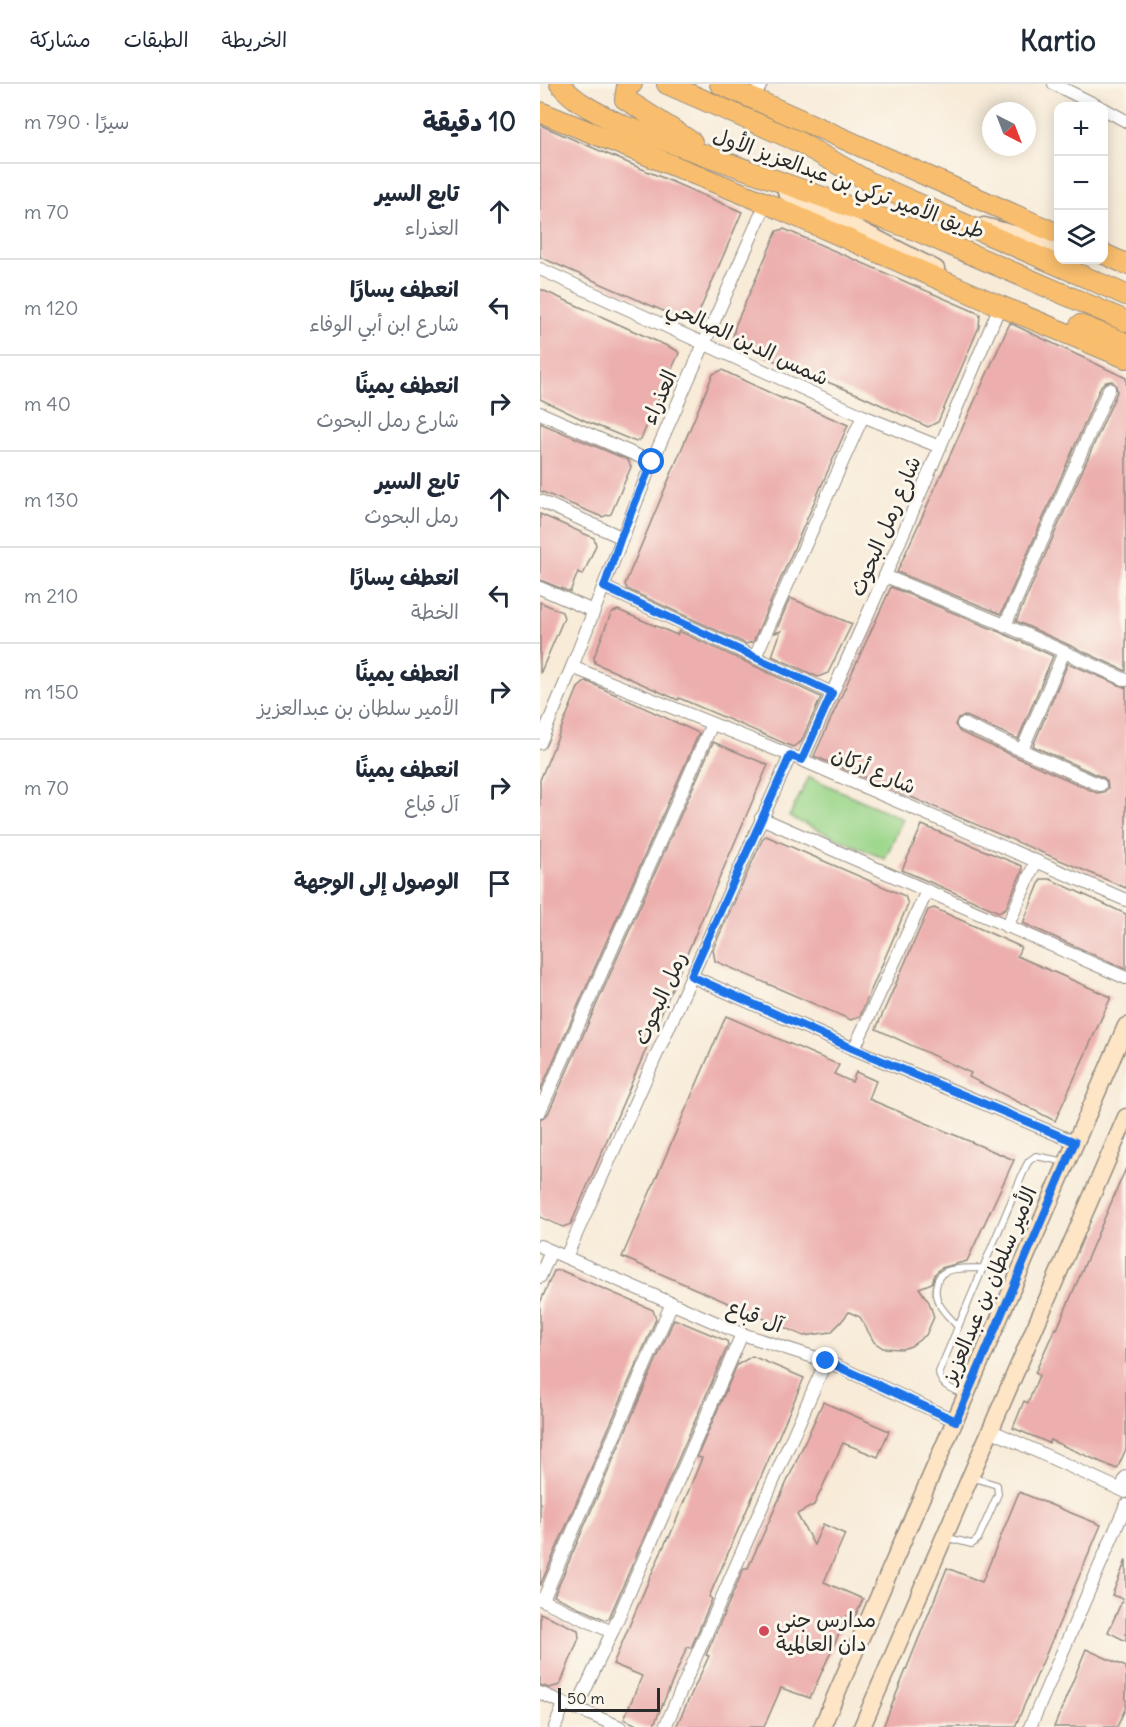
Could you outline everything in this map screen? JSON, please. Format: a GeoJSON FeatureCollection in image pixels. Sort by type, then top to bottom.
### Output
{"type":"FeatureCollection","features":[{"type":"Feature","properties":{"kind":"main road","name":"طريق الأمير تركي بن عبدالعزيز الأول"},"geometry":{"type":"LineString","coordinates":[[560,84],[589,108],[624,126],[915,230],[1126,321]]}},
{"type":"Feature","properties":{"kind":"main road"},"geometry":{"type":"LineString","coordinates":[[632,84],[624,91],[625,99],[632,105],[726,162]]}},
{"type":"Feature","properties":{"kind":"main road"},"geometry":{"type":"LineString","coordinates":[[643,84],[709,102]]}},
{"type":"Feature","properties":{"kind":"main road","name":"طريق الأمير تركي بن عبدالعزيز الأول"},"geometry":{"type":"LineString","coordinates":[[667,84],[797,141],[871,183],[1126,295]]}},
{"type":"Feature","properties":{"kind":"main road"},"geometry":{"type":"LineString","coordinates":[[720,84],[758,91],[1054,232]]}},
{"type":"Feature","properties":{"kind":"main road"},"geometry":{"type":"LineString","coordinates":[[540,111],[766,203],[1000,306],[1126,358]]}},
{"type":"Feature","properties":{"kind":"main road"},"geometry":{"type":"LineString","coordinates":[[1108,257],[1126,264]]}},
{"type":"Feature","properties":{"kind":"main road"},"geometry":{"type":"LineString","coordinates":[[959,281],[1126,343]]}},
{"type":"Feature","properties":{"kind":"street"},"geometry":{"type":"LineString","coordinates":[[1054,84],[1090,102]]}},
{"type":"Feature","properties":{"kind":"street"},"geometry":{"type":"LineString","coordinates":[[1108,111],[1126,121]]}},
{"type":"Feature","properties":{"kind":"street"},"geometry":{"type":"LineString","coordinates":[[726,162],[846,221],[959,281],[1000,306]]}},
{"type":"Feature","properties":{"kind":"street","name":"العذراء"},"geometry":{"type":"LineString","coordinates":[[540,743],[652,462],[766,203]]}},
{"type":"Feature","properties":{"kind":"street"},"geometry":{"type":"LineString","coordinates":[[940,213],[1054,245]]}},
{"type":"Feature","properties":{"kind":"street","name":"شمس الدين الصالحي"},"geometry":{"type":"LineString","coordinates":[[540,269],[862,416],[940,447]]}},
{"type":"Feature","properties":{"kind":"street","name":"شارع رمل البحوث"},"geometry":{"type":"LineString","coordinates":[[802,760],[885,576],[1000,306]]}},
{"type":"Feature","properties":{"kind":"street"},"geometry":{"type":"LineString","coordinates":[[1005,624],[1109,389]]}},
{"type":"Feature","properties":{"kind":"street"},"geometry":{"type":"LineString","coordinates":[[540,413],[652,462]]}},
{"type":"Feature","properties":{"kind":"street"},"geometry":{"type":"LineString","coordinates":[[755,657],[862,416]]}},
{"type":"Feature","properties":{"kind":"street"},"geometry":{"type":"LineString","coordinates":[[540,501],[621,537]]}},
{"type":"Feature","properties":{"kind":"street"},"geometry":{"type":"LineString","coordinates":[[885,576],[1005,624],[1126,680]]}},
{"type":"Feature","properties":{"kind":"street"},"geometry":{"type":"LineString","coordinates":[[604,587],[832,693]]}},
{"type":"Feature","properties":{"kind":"street"},"geometry":{"type":"LineString","coordinates":[[540,588],[593,611]]}},
{"type":"Feature","properties":{"kind":"street"},"geometry":{"type":"LineString","coordinates":[[1022,750],[1064,652]]}},
{"type":"Feature","properties":{"kind":"street","name":"شارع أركان"},"geometry":{"type":"LineString","coordinates":[[572,667],[802,760],[1126,900]]}},
{"type":"Feature","properties":{"kind":"street"},"geometry":{"type":"LineString","coordinates":[[540,1111],[712,724]]}},
{"type":"Feature","properties":{"kind":"street"},"geometry":{"type":"LineString","coordinates":[[963,724],[1100,785]]}},
{"type":"Feature","properties":{"kind":"street","name":"رمل البحوث"},"geometry":{"type":"LineString","coordinates":[[566,1257],[790,756]]}},
{"type":"Feature","properties":{"kind":"street"},"geometry":{"type":"LineString","coordinates":[[761,818],[1126,978]]}},
{"type":"Feature","properties":{"kind":"street"},"geometry":{"type":"LineString","coordinates":[[1007,927],[1036,861]]}},
{"type":"Feature","properties":{"kind":"street"},"geometry":{"type":"LineString","coordinates":[[854,1049],[927,891]]}},
{"type":"Feature","properties":{"kind":"street"},"geometry":{"type":"LineString","coordinates":[[691,976],[854,1049],[1075,1142]]}},
{"type":"Feature","properties":{"kind":"street","name":"الأمير سلطان بن عبدالعزيز"},"geometry":{"type":"LineString","coordinates":[[822,1727],[1126,1026]]}},
{"type":"Feature","properties":{"kind":"street"},"geometry":{"type":"LineString","coordinates":[[862,1727],[1126,1117]]}},
{"type":"Feature","properties":{"kind":"street"},"geometry":{"type":"LineString","coordinates":[[540,1277],[546,1248]]}},
{"type":"Feature","properties":{"kind":"street","name":"آل قباع"},"geometry":{"type":"LineString","coordinates":[[546,1248],[742,1334],[826,1361],[956,1421]]}},
{"type":"Feature","properties":{"kind":"street"},"geometry":{"type":"LineString","coordinates":[[612,1632],[541,1600],[672,1303]]}},
{"type":"Feature","properties":{"kind":"street"},"geometry":{"type":"LineString","coordinates":[[577,1707],[742,1334]]}},
{"type":"Feature","properties":{"kind":"street"},"geometry":{"type":"LineString","coordinates":[[665,1727],[826,1361]]}},
{"type":"Feature","properties":{"kind":"street"},"geometry":{"type":"LineString","coordinates":[[990,1430],[1123,1491],[1126,1477]]}},
{"type":"Feature","properties":{"kind":"street"},"geometry":{"type":"LineString","coordinates":[[1030,1727],[1126,1505]]}},
{"type":"Feature","properties":{"kind":"street"},"geometry":{"type":"LineString","coordinates":[[540,1693],[620,1727]]}},
{"type":"Feature","properties":{"kind":"street"},"geometry":{"type":"LineString","coordinates":[[555,1727],[564,1704]]}},
{"type":"Feature","properties":{"kind":"lane"},"geometry":{"type":"LineString","coordinates":[[966,1396],[944,1384],[939,1372],[1029,1161],[1036,1156],[1067,1162]]}},
{"type":"Feature","properties":{"kind":"lane"},"geometry":{"type":"LineString","coordinates":[[958,1327],[935,1297],[934,1290],[938,1278],[946,1271],[983,1268]]}},
{"type":"Feature","properties":{"kind":"lane"},"geometry":{"type":"LineString","coordinates":[[944,1537],[972,1544],[978,1539],[998,1494],[997,1485],[970,1476]]}},
{"type":"Feature","properties":{"kind":"green space"},"geometry":{"type":"Polygon","coordinates":[[[809,777],[903,819],[885,859],[789,817],[809,777]]]}},
{"type":"Feature","properties":{"kind":"building"},"geometry":{"type":"Polygon","coordinates":[[[540,125],[742,212],[697,317],[686,321],[540,257],[540,125]]]}},
{"type":"Feature","properties":{"kind":"building"},"geometry":{"type":"Polygon","coordinates":[[[784,229],[980,314],[979,327],[938,422],[928,427],[862,396],[741,347],[733,338],[735,326],[777,231],[784,229]]]}},
{"type":"Feature","properties":{"kind":"building"},"geometry":{"type":"Polygon","coordinates":[[[540,289],[679,353],[641,439],[636,442],[540,399],[540,289]]]}},
{"type":"Feature","properties":{"kind":"building"},"geometry":{"type":"Polygon","coordinates":[[[1010,323],[1126,378],[1126,671],[1016,621],[1117,392],[1116,385],[1112,381],[1105,382],[1101,386],[1001,614],[897,572],[1010,323]]]}},
{"type":"Feature","properties":{"kind":"building"},"geometry":{"type":"Polygon","coordinates":[[[722,370],[783,399],[848,425],[753,642],[746,644],[627,589],[625,584],[713,374],[722,370]]]}},
{"type":"Feature","properties":{"kind":"building"},"geometry":{"type":"Polygon","coordinates":[[[540,423],[628,460],[631,467],[611,514],[602,517],[540,491],[540,423]]]}},
{"type":"Feature","properties":{"kind":"building"},"geometry":{"type":"Polygon","coordinates":[[[540,514],[594,538],[596,545],[583,575],[578,572],[570,592],[540,580],[540,514]]]}},
{"type":"Feature","properties":{"kind":"building"},"geometry":{"type":"Polygon","coordinates":[[[891,587],[1053,656],[1018,739],[966,716],[958,718],[955,725],[960,732],[1097,793],[1104,792],[1108,788],[1104,778],[1033,746],[1068,663],[1126,688],[1126,888],[814,756],[891,587]]]}},
{"type":"Feature","properties":{"kind":"building"},"geometry":{"type":"Polygon","coordinates":[[[790,598],[852,624],[828,673],[818,677],[772,656],[781,631],[775,633],[790,598]]]}},
{"type":"Feature","properties":{"kind":"building"},"geometry":{"type":"Polygon","coordinates":[[[540,602],[562,612],[564,618],[540,674],[540,602]]]}},
{"type":"Feature","properties":{"kind":"building"},"geometry":{"type":"Polygon","coordinates":[[[618,610],[677,635],[679,631],[821,697],[801,742],[793,747],[595,663],[594,657],[611,613],[618,610]]]}},
{"type":"Feature","properties":{"kind":"building"},"geometry":{"type":"Polygon","coordinates":[[[586,681],[699,733],[540,1091],[540,780],[578,688],[586,681]]]}},
{"type":"Feature","properties":{"kind":"building"},"geometry":{"type":"Polygon","coordinates":[[[713,742],[768,765],[571,1224],[563,1227],[540,1217],[540,1119],[548,1114],[713,742]]]}},
{"type":"Feature","properties":{"kind":"building"},"geometry":{"type":"Polygon","coordinates":[[[922,825],[1022,866],[1006,908],[999,912],[902,870],[922,825]]]}},
{"type":"Feature","properties":{"kind":"building"},"geometry":{"type":"Polygon","coordinates":[[[766,836],[905,896],[908,904],[860,1016],[851,1020],[715,961],[713,949],[763,838],[766,836]]]}},
{"type":"Feature","properties":{"kind":"building"},"geometry":{"type":"Polygon","coordinates":[[[1041,879],[1050,879],[1126,914],[1126,969],[1023,923],[1041,879]]]}},
{"type":"Feature","properties":{"kind":"building"},"geometry":{"type":"Polygon","coordinates":[[[934,908],[1021,947],[1017,956],[1111,997],[1055,1121],[969,1077],[971,1073],[876,1029],[928,910],[934,908]]]}},
{"type":"Feature","properties":{"kind":"building"},"geometry":{"type":"Polygon","coordinates":[[[726,1016],[839,1065],[834,1074],[852,1082],[856,1072],[876,1081],[869,1099],[1014,1160],[967,1261],[941,1268],[935,1274],[932,1283],[919,1288],[929,1302],[934,1317],[926,1335],[911,1346],[902,1349],[883,1348],[874,1342],[860,1317],[849,1312],[831,1332],[804,1336],[622,1257],[726,1016]]]}},
{"type":"Feature","properties":{"kind":"building"},"geometry":{"type":"Polygon","coordinates":[[[1126,1168],[1126,1449],[1117,1469],[1050,1440],[1049,1443],[1013,1428],[1024,1401],[1028,1403],[1039,1375],[1035,1373],[1055,1328],[1057,1329],[1126,1168]]]}},
{"type":"Feature","properties":{"kind":"building"},"geometry":{"type":"Polygon","coordinates":[[[560,1270],[653,1310],[656,1319],[540,1586],[540,1303],[554,1271],[560,1270]]]}},
{"type":"Feature","properties":{"kind":"building"},"geometry":{"type":"Polygon","coordinates":[[[674,1319],[727,1341],[728,1345],[609,1618],[606,1620],[554,1596],[674,1319]]]}},
{"type":"Feature","properties":{"kind":"building"},"geometry":{"type":"Polygon","coordinates":[[[752,1356],[804,1378],[709,1597],[712,1599],[691,1648],[687,1647],[653,1727],[641,1727],[624,1719],[642,1676],[613,1664],[669,1538],[702,1458],[697,1457],[737,1365],[752,1356]]]}},
{"type":"Feature","properties":{"kind":"building"},"geometry":{"type":"Polygon","coordinates":[[[823,1402],[889,1431],[878,1457],[843,1443],[814,1505],[797,1514],[814,1545],[823,1524],[845,1534],[824,1582],[863,1599],[854,1619],[847,1616],[810,1698],[781,1688],[764,1727],[676,1727],[709,1656],[706,1655],[744,1568],[748,1568],[823,1402]]]}},
{"type":"Feature","properties":{"kind":"building"},"geometry":{"type":"Polygon","coordinates":[[[1019,1492],[1101,1525],[1015,1727],[883,1727],[947,1568],[982,1582],[1019,1492]]]}},
{"type":"Feature","properties":{"kind":"building"},"geometry":{"type":"Polygon","coordinates":[[[1126,1560],[1126,1641],[1108,1632],[1123,1599],[1112,1595],[1126,1560]]]}},
{"type":"Feature","properties":{"kind":"building"},"geometry":{"type":"Polygon","coordinates":[[[540,1613],[578,1630],[579,1638],[560,1685],[549,1688],[540,1685],[540,1613]]]}},
{"type":"Feature","properties":{"kind":"building"},"geometry":{"type":"Polygon","coordinates":[[[1086,1649],[1126,1667],[1126,1707],[1117,1727],[1054,1727],[1086,1649]]]}},
{"type":"Feature","properties":{"kind":"place","name":"مدارس جنى دان العالمية"},"geometry":{"type":"Point","coordinates":[764,1631]}},
{"type":"Feature","properties":{"kind":"route"},"geometry":{"type":"LineString","coordinates":[[652,462],[621,537],[604,587],[832,693],[802,760],[790,756],[691,976],[854,1049],[1075,1142],[956,1421],[826,1361]]}}]}
